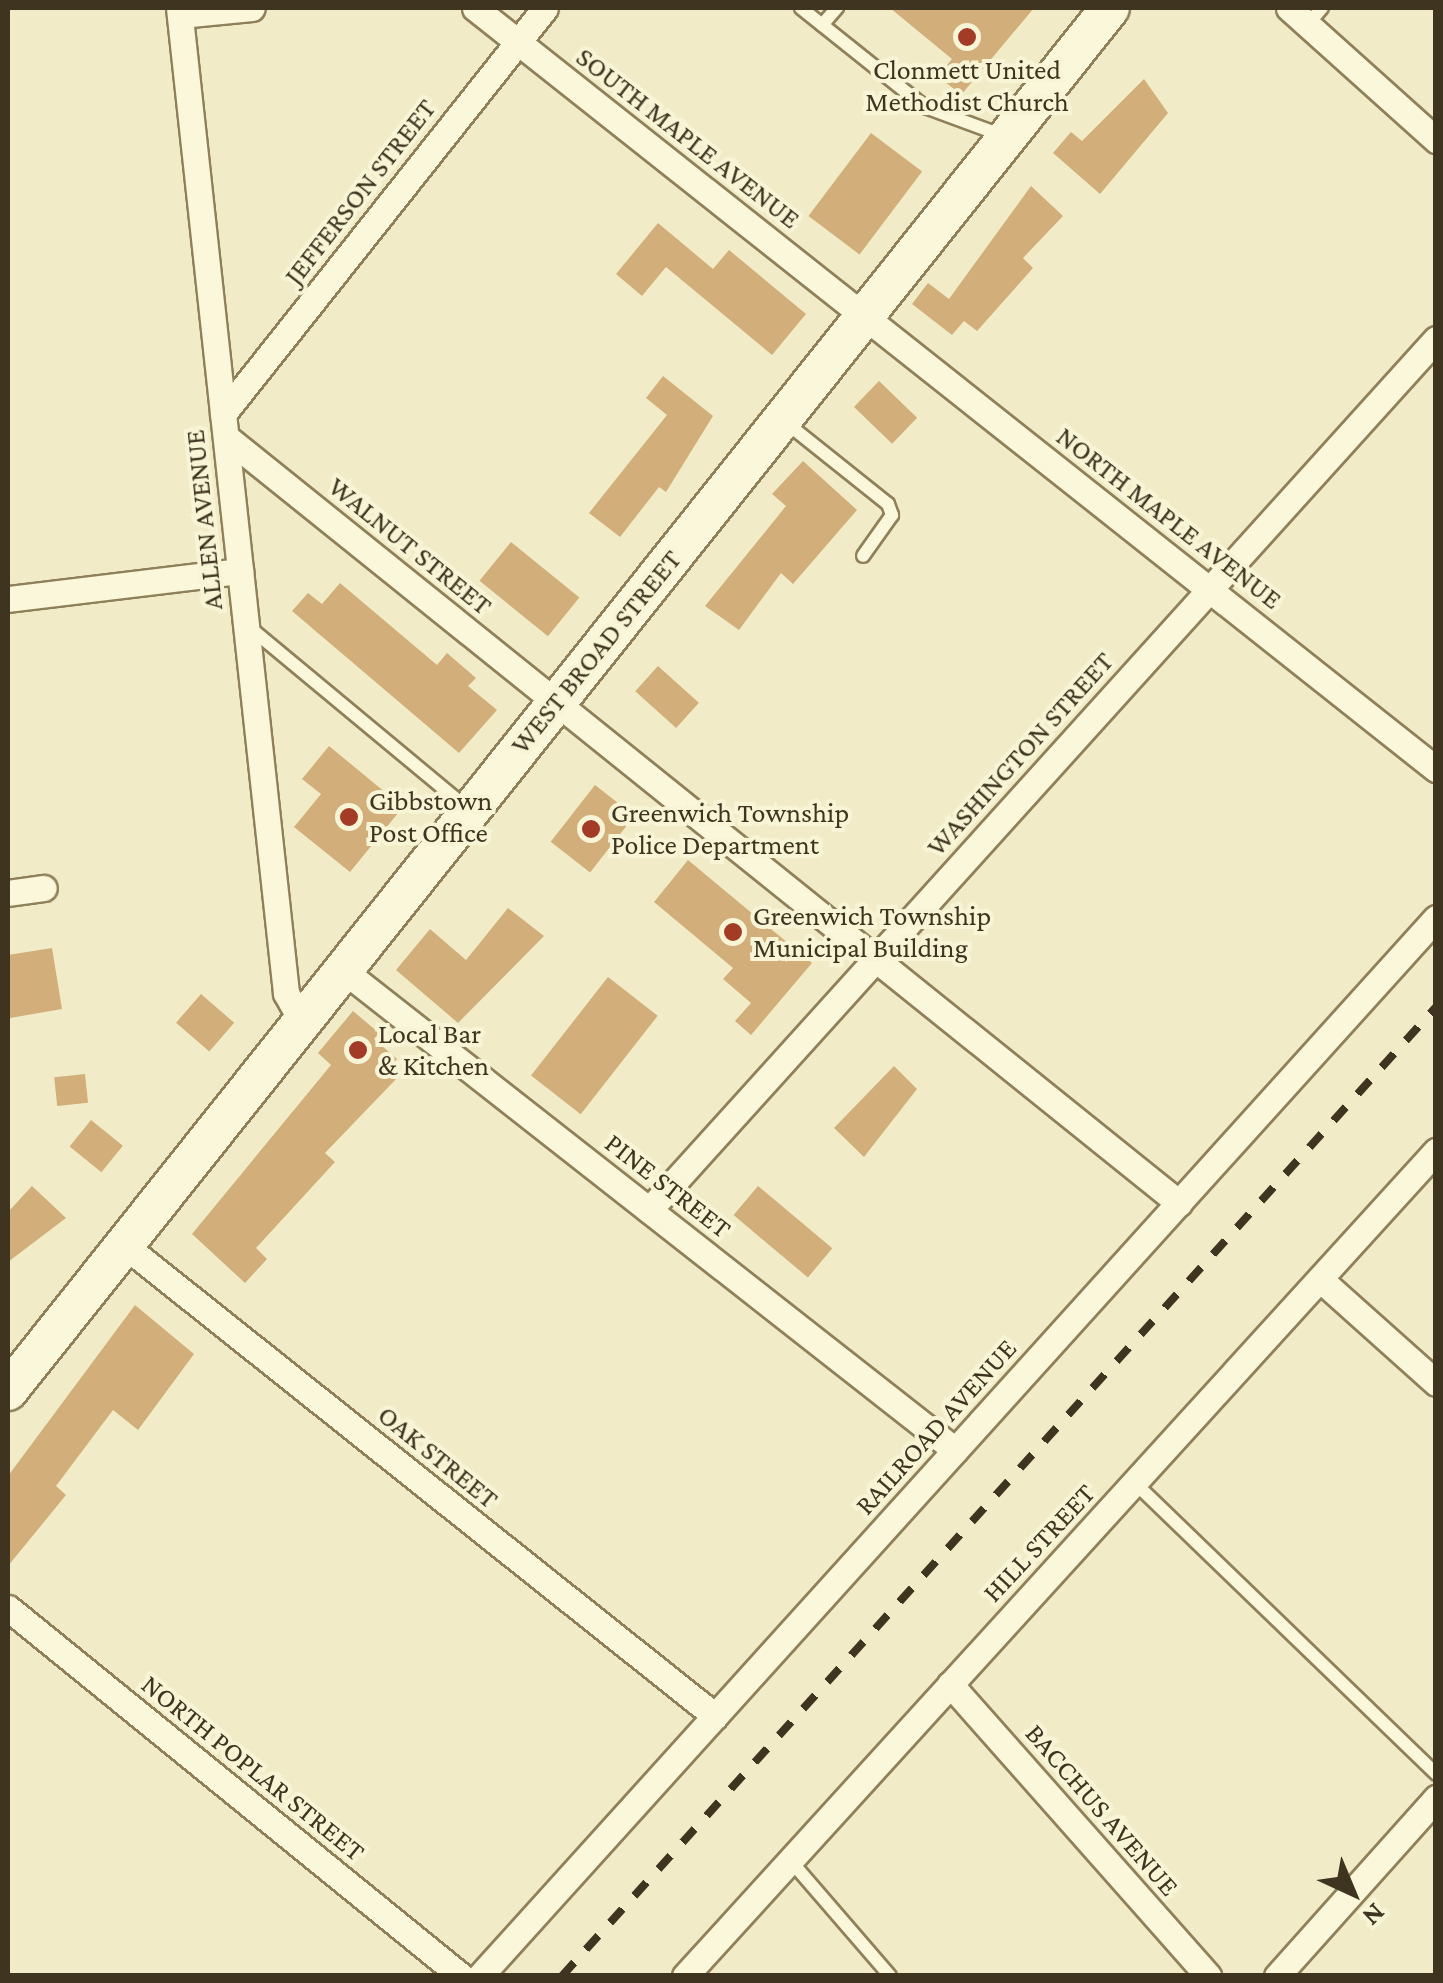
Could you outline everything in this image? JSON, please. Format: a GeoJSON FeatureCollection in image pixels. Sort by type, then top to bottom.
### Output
{"type":"FeatureCollection","features":[{"type":"Feature","properties":{"kind":"main road","name":"WEST BROAD STREET"},"geometry":{"type":"LineString","coordinates":[[8,1391],[1107,8]]}},
{"type":"Feature","properties":{"kind":"street"},"geometry":{"type":"LineString","coordinates":[[179,11],[252,8]]}},
{"type":"Feature","properties":{"kind":"street","name":"SOUTH MAPLE AVENUE"},"geometry":{"type":"LineString","coordinates":[[475,8],[864,315]]}},
{"type":"Feature","properties":{"kind":"street","name":"JEFFERSON STREET"},"geometry":{"type":"LineString","coordinates":[[224,425],[544,8]]}},
{"type":"Feature","properties":{"kind":"street","name":"ALLEN AVENUE"},"geometry":{"type":"LineString","coordinates":[[179,11],[286,993],[302,1022]]}},
{"type":"Feature","properties":{"kind":"street"},"geometry":{"type":"LineString","coordinates":[[1306,13],[1436,140]]}},
{"type":"Feature","properties":{"kind":"street","name":"NORTH MAPLE AVENUE"},"geometry":{"type":"LineString","coordinates":[[864,315],[1436,769]]}},
{"type":"Feature","properties":{"kind":"street","name":"WASHINGTON STREET"},"geometry":{"type":"LineString","coordinates":[[649,1210],[1436,338]]}},
{"type":"Feature","properties":{"kind":"street","name":"WALNUT STREET"},"geometry":{"type":"LineString","coordinates":[[224,425],[556,702],[1178,1202]]}},
{"type":"Feature","properties":{"kind":"street"},"geometry":{"type":"LineString","coordinates":[[8,599],[240,571]]}},
{"type":"Feature","properties":{"kind":"street"},"geometry":{"type":"LineString","coordinates":[[8,892],[44,888]]}},
{"type":"Feature","properties":{"kind":"street","name":"RAILROAD AVENUE"},"geometry":{"type":"LineString","coordinates":[[480,1976],[1436,918]]}},
{"type":"Feature","properties":{"kind":"street","name":"PINE STREET"},"geometry":{"type":"LineString","coordinates":[[343,970],[955,1450]]}},
{"type":"Feature","properties":{"kind":"street","name":"HILL STREET"},"geometry":{"type":"LineString","coordinates":[[685,1976],[1436,1151]]}},
{"type":"Feature","properties":{"kind":"street","name":"OAK STREET"},"geometry":{"type":"LineString","coordinates":[[124,1245],[715,1716]]}},
{"type":"Feature","properties":{"kind":"street"},"geometry":{"type":"LineString","coordinates":[[1321,1280],[1436,1383]]}},
{"type":"Feature","properties":{"kind":"street","name":"NORTH POPLAR STREET"},"geometry":{"type":"LineString","coordinates":[[8,1608],[461,1976]]}},
{"type":"Feature","properties":{"kind":"street","name":"BACCHUS AVENUE"},"geometry":{"type":"LineString","coordinates":[[950,1684],[1208,1976]]}},
{"type":"Feature","properties":{"kind":"street"},"geometry":{"type":"LineString","coordinates":[[1277,1976],[1436,1798]]}},
{"type":"Feature","properties":{"kind":"lane"},"geometry":{"type":"LineString","coordinates":[[801,8],[925,107],[1007,137]]}},
{"type":"Feature","properties":{"kind":"lane"},"geometry":{"type":"LineString","coordinates":[[822,25],[838,8]]}},
{"type":"Feature","properties":{"kind":"lane"},"geometry":{"type":"LineString","coordinates":[[782,419],[888,504],[892,515],[863,556]]}},
{"type":"Feature","properties":{"kind":"lane"},"geometry":{"type":"LineString","coordinates":[[246,623],[470,810]]}},
{"type":"Feature","properties":{"kind":"lane"},"geometry":{"type":"LineString","coordinates":[[1135,1482],[1436,1774]]}},
{"type":"Feature","properties":{"kind":"lane"},"geometry":{"type":"LineString","coordinates":[[790,1860],[890,1976]]}},
{"type":"Feature","properties":{"kind":"building","name":"Clonmett United Methodist Church"},"geometry":{"type":"Polygon","coordinates":[[[890,8],[1034,8],[961,95],[938,76],[952,59],[890,8]]]}},
{"type":"Feature","properties":{"kind":"building"},"geometry":{"type":"Polygon","coordinates":[[[1144,79],[1168,113],[1100,194],[1053,153],[1071,132],[1082,141],[1144,79]]]}},
{"type":"Feature","properties":{"kind":"building"},"geometry":{"type":"Polygon","coordinates":[[[871,133],[922,172],[860,255],[808,216],[871,133]]]}},
{"type":"Feature","properties":{"kind":"building"},"geometry":{"type":"Polygon","coordinates":[[[1031,186],[1063,216],[1023,258],[1033,268],[977,331],[964,321],[952,335],[912,304],[928,283],[949,299],[1031,186]]]}},
{"type":"Feature","properties":{"kind":"building"},"geometry":{"type":"Polygon","coordinates":[[[658,223],[713,269],[729,250],[806,314],[772,355],[666,267],[642,296],[616,274],[658,223]]]}},
{"type":"Feature","properties":{"kind":"building"},"geometry":{"type":"Polygon","coordinates":[[[663,376],[713,416],[666,492],[659,487],[620,537],[589,513],[667,415],[646,398],[663,376]]]}},
{"type":"Feature","properties":{"kind":"building"},"geometry":{"type":"Polygon","coordinates":[[[879,381],[917,418],[892,444],[854,407],[879,381]]]}},
{"type":"Feature","properties":{"kind":"building"},"geometry":{"type":"Polygon","coordinates":[[[803,461],[857,510],[793,584],[781,573],[739,630],[705,606],[786,506],[772,494],[803,461]]]}},
{"type":"Feature","properties":{"kind":"building"},"geometry":{"type":"Polygon","coordinates":[[[511,542],[579,597],[548,636],[480,581],[511,542]]]}},
{"type":"Feature","properties":{"kind":"building"},"geometry":{"type":"Polygon","coordinates":[[[340,583],[437,665],[447,653],[476,678],[468,686],[497,710],[459,753],[292,611],[308,593],[322,604],[340,583]]]}},
{"type":"Feature","properties":{"kind":"building"},"geometry":{"type":"Polygon","coordinates":[[[658,666],[699,703],[676,728],[635,691],[658,666]]]}},
{"type":"Feature","properties":{"kind":"building","name":"Gibbstown Post Office"},"geometry":{"type":"Polygon","coordinates":[[[329,746],[403,807],[350,872],[294,827],[321,794],[302,779],[329,746]]]}},
{"type":"Feature","properties":{"kind":"building","name":"Greenwich Township Police Department"},"geometry":{"type":"Polygon","coordinates":[[[595,785],[634,816],[590,873],[551,842],[595,785]]]}},
{"type":"Feature","properties":{"kind":"building","name":"Greenwich Township Municipal Building"},"geometry":{"type":"Polygon","coordinates":[[[688,860],[812,963],[751,1035],[735,1021],[751,1003],[723,979],[733,968],[654,902],[688,860]]]}},
{"type":"Feature","properties":{"kind":"building"},"geometry":{"type":"Polygon","coordinates":[[[508,908],[544,936],[458,1023],[396,970],[430,929],[466,960],[508,908]]]}},
{"type":"Feature","properties":{"kind":"building"},"geometry":{"type":"Polygon","coordinates":[[[52,948],[62,1009],[10,1018],[8,955],[52,948]]]}},
{"type":"Feature","properties":{"kind":"building"},"geometry":{"type":"Polygon","coordinates":[[[608,977],[658,1016],[581,1114],[531,1076],[608,977]]]}},
{"type":"Feature","properties":{"kind":"building"},"geometry":{"type":"Polygon","coordinates":[[[201,994],[234,1023],[209,1052],[176,1023],[201,994]]]}},
{"type":"Feature","properties":{"kind":"building"},"geometry":{"type":"Polygon","coordinates":[[[353,1011],[379,1033],[374,1039],[397,1059],[390,1068],[399,1076],[325,1153],[335,1162],[256,1248],[267,1259],[245,1283],[192,1234],[331,1065],[318,1053],[353,1011]]]}},
{"type":"Feature","properties":{"kind":"building"},"geometry":{"type":"Polygon","coordinates":[[[894,1066],[917,1089],[864,1157],[834,1128],[894,1066]]]}},
{"type":"Feature","properties":{"kind":"building"},"geometry":{"type":"Polygon","coordinates":[[[85,1074],[88,1103],[57,1106],[54,1077],[85,1074]]]}},
{"type":"Feature","properties":{"kind":"building"},"geometry":{"type":"Polygon","coordinates":[[[91,1120],[123,1146],[101,1172],[70,1146],[91,1120]]]}},
{"type":"Feature","properties":{"kind":"building"},"geometry":{"type":"Polygon","coordinates":[[[32,1186],[66,1218],[8,1262],[8,1212],[32,1186]]]}},
{"type":"Feature","properties":{"kind":"building"},"geometry":{"type":"Polygon","coordinates":[[[758,1186],[832,1248],[808,1277],[734,1215],[758,1186]]]}},
{"type":"Feature","properties":{"kind":"building"},"geometry":{"type":"Polygon","coordinates":[[[135,1305],[194,1354],[138,1430],[113,1410],[56,1486],[66,1495],[8,1566],[8,1476],[135,1305]]]}},
{"type":"Feature","properties":{"kind":"railway"},"geometry":{"type":"LineString","coordinates":[[562,1976],[1436,1007]]}},
{"type":"Feature","properties":{"kind":"place","name":"Clonmett United Methodist Church"},"geometry":{"type":"Point","coordinates":[967,37]}},
{"type":"Feature","properties":{"kind":"place","name":"Gibbstown Post Office"},"geometry":{"type":"Point","coordinates":[349,817]}},
{"type":"Feature","properties":{"kind":"place","name":"Greenwich Township Police Department"},"geometry":{"type":"Point","coordinates":[591,829]}},
{"type":"Feature","properties":{"kind":"place","name":"Greenwich Township Municipal Building"},"geometry":{"type":"Point","coordinates":[733,932]}},
{"type":"Feature","properties":{"kind":"place","name":"Local Bar & Kitchen"},"geometry":{"type":"Point","coordinates":[358,1050]}}]}
